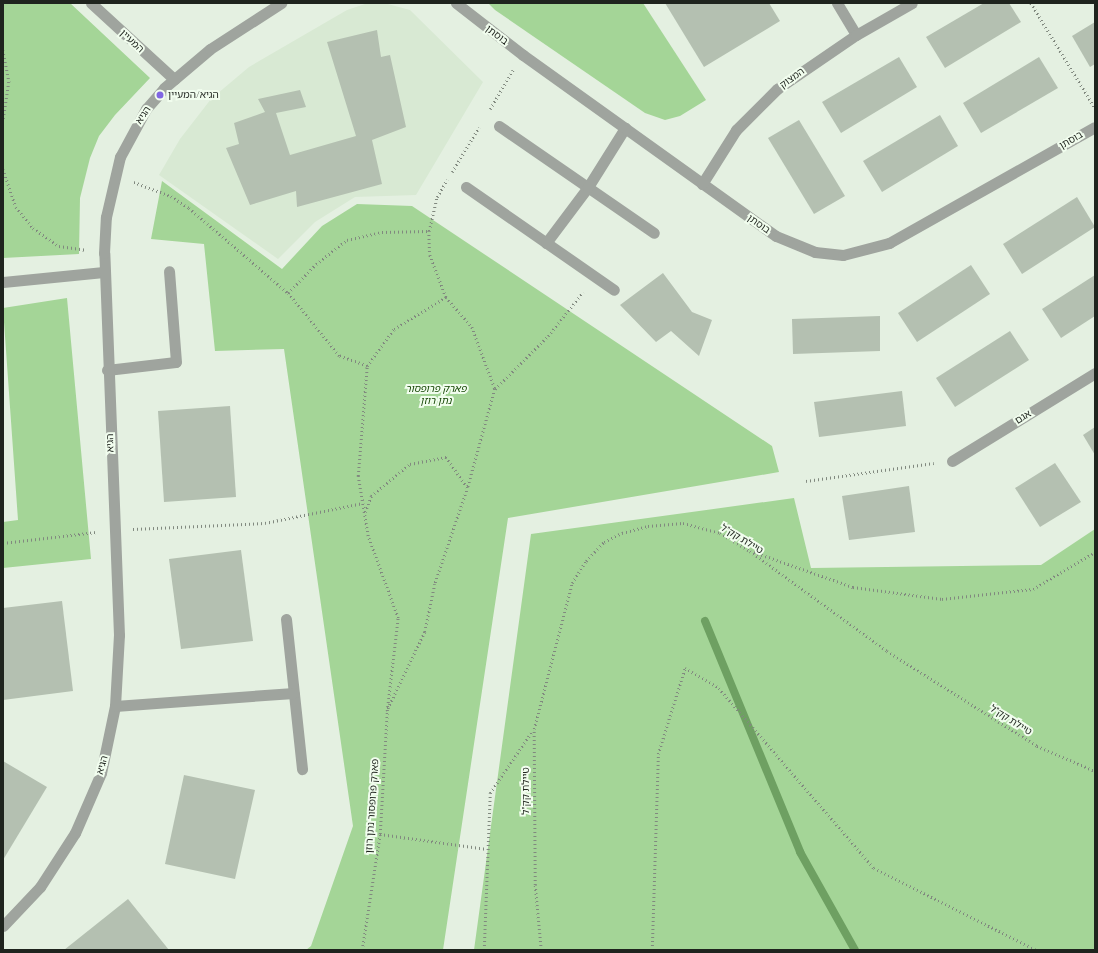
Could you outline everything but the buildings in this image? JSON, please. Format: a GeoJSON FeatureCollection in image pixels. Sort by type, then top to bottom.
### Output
{"type":"FeatureCollection","features":[{"type":"Feature","properties":{"kind":"street","name":"המעיין"},"geometry":{"type":"LineString","coordinates":[[91,3],[174,79]]}},
{"type":"Feature","properties":{"kind":"street","name":"הגיא"},"geometry":{"type":"LineString","coordinates":[[3,926],[40,887],[75,833],[101,773],[115,706],[119,635],[107,370],[104,253],[106,217],[115,174],[132,132],[146,109],[174,79],[237,29],[281,3]]}},
{"type":"Feature","properties":{"kind":"street","name":"בוסתן"},"geometry":{"type":"LineString","coordinates":[[456,3],[523,54],[702,184],[789,243],[815,252],[843,255],[889,243],[1094,130]]}},
{"type":"Feature","properties":{"kind":"street"},"geometry":{"type":"LineString","coordinates":[[837,3],[856,35]]}},
{"type":"Feature","properties":{"kind":"street","name":"המצוק"},"geometry":{"type":"LineString","coordinates":[[702,184],[730,140],[753,111],[794,76],[856,35],[912,3]]}},
{"type":"Feature","properties":{"kind":"street"},"geometry":{"type":"LineString","coordinates":[[499,126],[654,233]]}},
{"type":"Feature","properties":{"kind":"street"},"geometry":{"type":"LineString","coordinates":[[546,243],[588,187],[625,128]]}},
{"type":"Feature","properties":{"kind":"street"},"geometry":{"type":"LineString","coordinates":[[466,187],[614,290]]}},
{"type":"Feature","properties":{"kind":"street"},"geometry":{"type":"LineString","coordinates":[[107,370],[176,362],[169,271]]}},
{"type":"Feature","properties":{"kind":"street"},"geometry":{"type":"LineString","coordinates":[[3,282],[104,272]]}},
{"type":"Feature","properties":{"kind":"street","name":"אגם"},"geometry":{"type":"LineString","coordinates":[[952,461],[1095,373]]}},
{"type":"Feature","properties":{"kind":"street"},"geometry":{"type":"LineString","coordinates":[[286,618],[302,769]]}},
{"type":"Feature","properties":{"kind":"street"},"geometry":{"type":"LineString","coordinates":[[115,706],[294,693]]}},
{"type":"Feature","properties":{"kind":"path"},"geometry":{"type":"LineString","coordinates":[[1031,3],[1095,109]]}},
{"type":"Feature","properties":{"kind":"path"},"geometry":{"type":"LineString","coordinates":[[3,50],[9,82],[3,122]]}},
{"type":"Feature","properties":{"kind":"path"},"geometry":{"type":"LineString","coordinates":[[486,116],[523,54]]}},
{"type":"Feature","properties":{"kind":"path"},"geometry":{"type":"LineString","coordinates":[[482,122],[437,197],[429,231],[430,256],[446,297],[472,327],[494,389],[548,336],[595,277]]}},
{"type":"Feature","properties":{"kind":"path"},"geometry":{"type":"LineString","coordinates":[[3,169],[16,207],[33,228],[59,246],[104,253]]}},
{"type":"Feature","properties":{"kind":"path"},"geometry":{"type":"LineString","coordinates":[[115,174],[171,196],[183,204],[288,292],[339,356],[367,366],[394,329],[446,297]]}},
{"type":"Feature","properties":{"kind":"path"},"geometry":{"type":"LineString","coordinates":[[288,292],[316,264],[347,240],[382,232],[429,231]]}},
{"type":"Feature","properties":{"kind":"path","name":"פארק פרופסור נתן רוזן"},"geometry":{"type":"LineString","coordinates":[[362,950],[380,834],[386,711],[398,618],[368,536],[358,476],[367,366]]}},
{"type":"Feature","properties":{"kind":"path","name":"פארק פרופסור נתן רוזן"},"geometry":{"type":"LineString","coordinates":[[386,711],[425,632],[435,584],[468,487],[494,389]]}},
{"type":"Feature","properties":{"kind":"path"},"geometry":{"type":"LineString","coordinates":[[364,513],[371,496],[410,464],[446,457],[468,487]]}},
{"type":"Feature","properties":{"kind":"path"},"geometry":{"type":"LineString","coordinates":[[806,481],[952,461]]}},
{"type":"Feature","properties":{"kind":"path"},"geometry":{"type":"LineString","coordinates":[[3,543],[114,530],[265,523],[363,503]]}},
{"type":"Feature","properties":{"kind":"path","name":"טיילת קק\"ל"},"geometry":{"type":"LineString","coordinates":[[541,950],[535,885],[534,729],[572,583],[586,561],[604,542],[622,533],[648,526],[683,524],[720,533],[750,551],[900,659],[1037,746],[1095,771]]}},
{"type":"Feature","properties":{"kind":"path"},"geometry":{"type":"LineString","coordinates":[[750,551],[853,587],[942,599],[1033,589],[1095,552]]}},
{"type":"Feature","properties":{"kind":"path"},"geometry":{"type":"LineString","coordinates":[[652,950],[658,754],[685,668],[719,688],[874,868],[1036,950]]}},
{"type":"Feature","properties":{"kind":"path"},"geometry":{"type":"LineString","coordinates":[[484,950],[490,793],[534,729]]}},
{"type":"Feature","properties":{"kind":"path"},"geometry":{"type":"LineString","coordinates":[[380,834],[487,849]]}},
{"type":"Feature","properties":{"kind":"shaded area"},"geometry":{"type":"Polygon","coordinates":[[[384,3],[410,10],[483,82],[416,195],[355,197],[315,222],[278,259],[159,175],[180,139],[211,99],[249,67],[347,10],[365,4],[384,3]]]}},
{"type":"Feature","properties":{"kind":"green space"},"geometry":{"type":"Polygon","coordinates":[[[3,3],[70,3],[150,78],[115,115],[99,136],[90,158],[80,198],[79,254],[3,258],[3,3]]]}},
{"type":"Feature","properties":{"kind":"green space"},"geometry":{"type":"Polygon","coordinates":[[[488,3],[643,3],[706,100],[680,116],[665,120],[645,113],[495,10],[488,3]]]}},
{"type":"Feature","properties":{"kind":"green space","name":"פארק פרופסור נתן רוזן"},"geometry":{"type":"Polygon","coordinates":[[[162,181],[282,269],[322,226],[357,204],[412,206],[772,446],[779,472],[508,518],[443,950],[306,950],[311,946],[353,826],[284,349],[215,351],[204,244],[151,239],[162,181]]]}},
{"type":"Feature","properties":{"kind":"green space"},"geometry":{"type":"Polygon","coordinates":[[[67,298],[91,559],[3,568],[3,522],[18,520],[3,308],[67,298]]]}},
{"type":"Feature","properties":{"kind":"green space"},"geometry":{"type":"Polygon","coordinates":[[[794,498],[811,568],[1041,565],[1095,529],[1095,950],[474,950],[531,534],[794,498]]]}},
{"type":"Feature","properties":{"kind":"waterway"},"geometry":{"type":"LineString","coordinates":[[705,621],[800,852],[855,950]]}},
{"type":"Feature","properties":{"kind":"place","name":"הגיא/המעיין"},"geometry":{"type":"Point","coordinates":[160,95]}}]}
